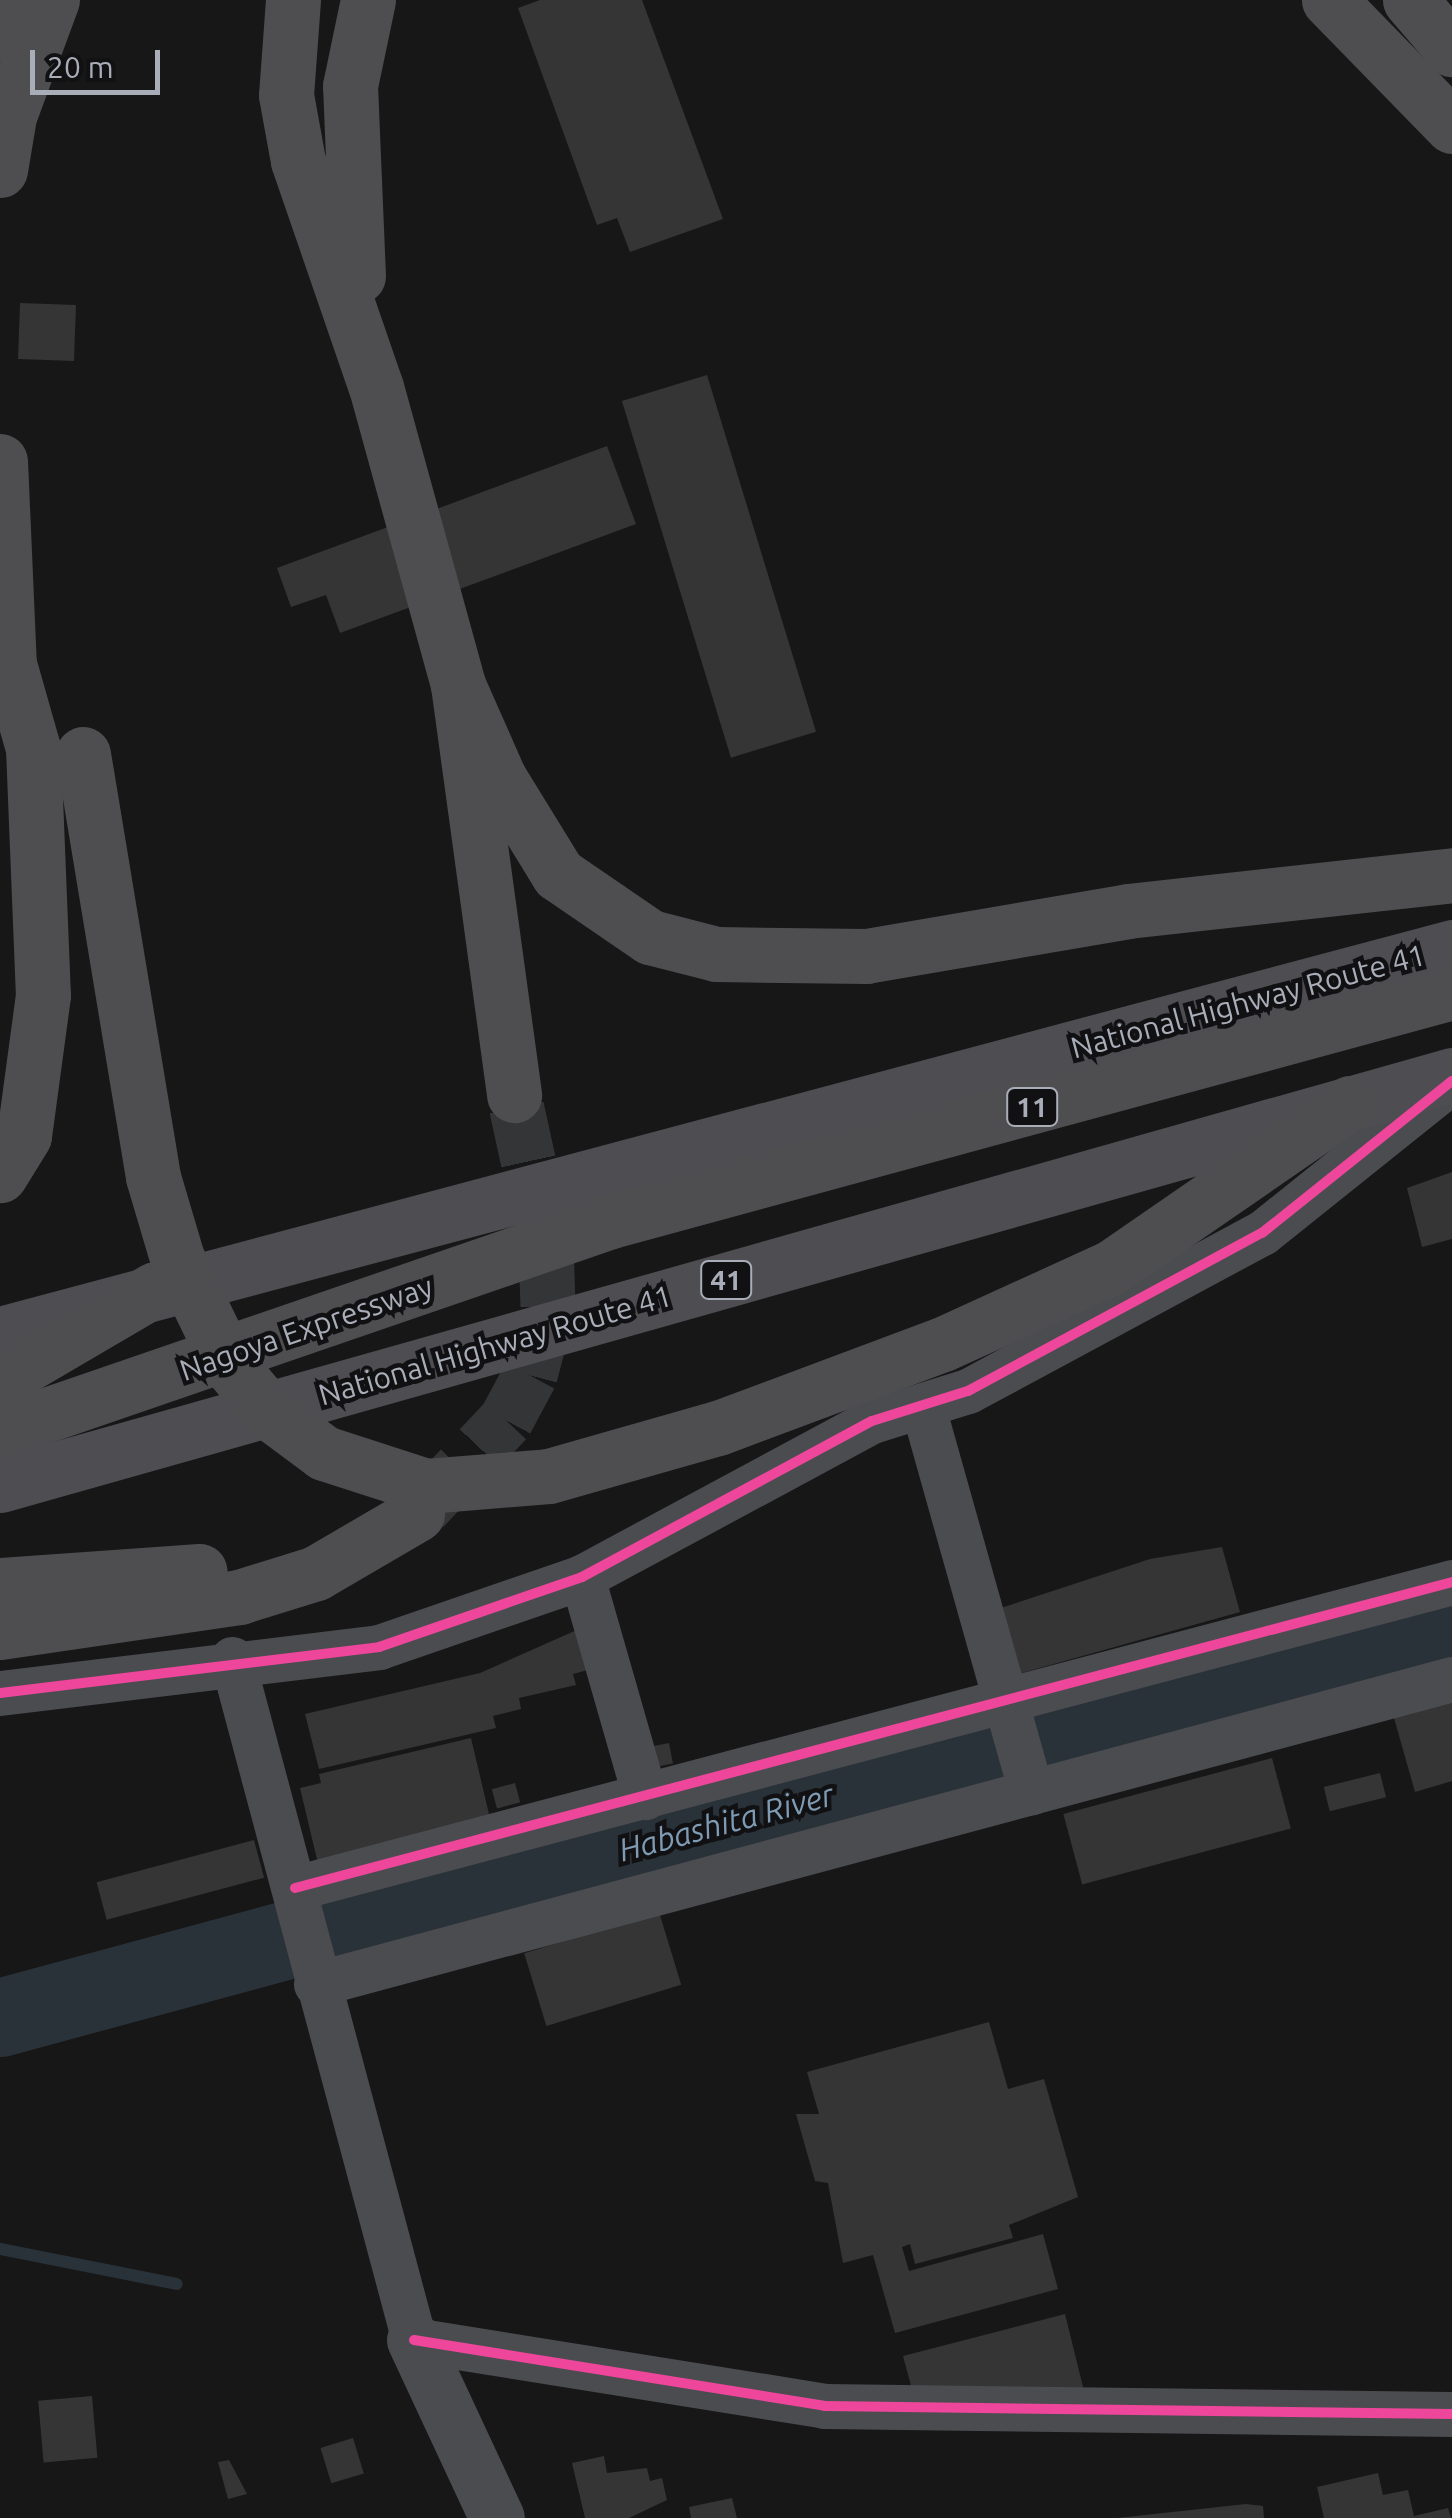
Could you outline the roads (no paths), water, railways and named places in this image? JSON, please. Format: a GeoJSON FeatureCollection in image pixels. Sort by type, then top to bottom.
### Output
{"type":"FeatureCollection","features":[{"type":"Feature","properties":{"kind":"highway"},"geometry":{"type":"LineString","coordinates":[[0,34],[5,0]]}},
{"type":"Feature","properties":{"kind":"highway"},"geometry":{"type":"LineString","coordinates":[[0,170],[8,116],[52,0]]}},
{"type":"Feature","properties":{"kind":"highway"},"geometry":{"type":"LineString","coordinates":[[293,0],[286,95],[298,161],[376,388],[458,685],[514,1096]]}},
{"type":"Feature","properties":{"kind":"highway"},"geometry":{"type":"LineString","coordinates":[[368,0],[349,159],[376,388]]}},
{"type":"Feature","properties":{"kind":"highway"},"geometry":{"type":"LineString","coordinates":[[1329,0],[1452,126]]}},
{"type":"Feature","properties":{"kind":"highway"},"geometry":{"type":"LineString","coordinates":[[1410,0],[1452,49]]}},
{"type":"Feature","properties":{"kind":"highway"},"geometry":{"type":"LineString","coordinates":[[0,461],[4,672],[33,748],[43,995],[24,1136],[0,1176]]}},
{"type":"Feature","properties":{"kind":"highway"},"geometry":{"type":"LineString","coordinates":[[4,672],[83,754],[147,1142],[177,1258],[228,1363],[270,1413],[324,1453],[426,1486],[548,1476],[787,1402],[1112,1267],[1350,1103]]}},
{"type":"Feature","properties":{"kind":"highway"},"geometry":{"type":"LineString","coordinates":[[458,685],[499,778],[558,874],[650,937],[716,954],[866,956],[1128,911],[1452,875]]}},
{"type":"Feature","properties":{"kind":"highway","name":"National Highway Route 41"},"geometry":{"type":"LineString","coordinates":[[0,1334],[155,1289],[1452,947]]}},
{"type":"Feature","properties":{"kind":"highway","name":"Nagoya Expressway"},"geometry":{"type":"LineString","coordinates":[[0,1431],[612,1221],[1452,992]]}},
{"type":"Feature","properties":{"kind":"highway","name":"National Highway Route 41"},"geometry":{"type":"LineString","coordinates":[[0,1485],[1350,1103],[1452,1078]]}},
{"type":"Feature","properties":{"kind":"highway"},"geometry":{"type":"LineString","coordinates":[[0,1380],[155,1289]]}},
{"type":"Feature","properties":{"kind":"highway"},"geometry":{"type":"LineString","coordinates":[[0,1585],[231,1567],[400,1524],[316,1573],[239,1597],[0,1632]]}},
{"type":"Feature","properties":{"kind":"street"},"geometry":{"type":"LineString","coordinates":[[0,1693],[232,1659],[379,1647],[582,1577],[872,1421],[924,1411],[1262,1232],[1452,1078]]}},
{"type":"Feature","properties":{"kind":"street"},"geometry":{"type":"LineString","coordinates":[[924,1411],[1030,1792]]}},
{"type":"Feature","properties":{"kind":"street"},"geometry":{"type":"LineString","coordinates":[[582,1577],[645,1797]]}},
{"type":"Feature","properties":{"kind":"street"},"geometry":{"type":"LineString","coordinates":[[295,1888],[1452,1582]]}},
{"type":"Feature","properties":{"kind":"street"},"geometry":{"type":"LineString","coordinates":[[232,1659],[414,2340],[497,2518]]}},
{"type":"Feature","properties":{"kind":"street"},"geometry":{"type":"LineString","coordinates":[[316,1984],[1452,1679]]}},
{"type":"Feature","properties":{"kind":"street"},"geometry":{"type":"LineString","coordinates":[[414,2340],[824,2406],[1452,2414]]}},
{"type":"Feature","properties":{"kind":"waterway","name":"Habashita River"},"geometry":{"type":"LineString","coordinates":[[0,2018],[1452,1625]]}},
{"type":"Feature","properties":{"kind":"waterway"},"geometry":{"type":"LineString","coordinates":[[0,2249],[177,2284]]}},
{"type":"Feature","properties":{"kind":"tunnel"},"geometry":{"type":"LineString","coordinates":[[423,1508],[506,1420],[530,1375],[548,1306],[546,1242],[514,1095]]}}]}
